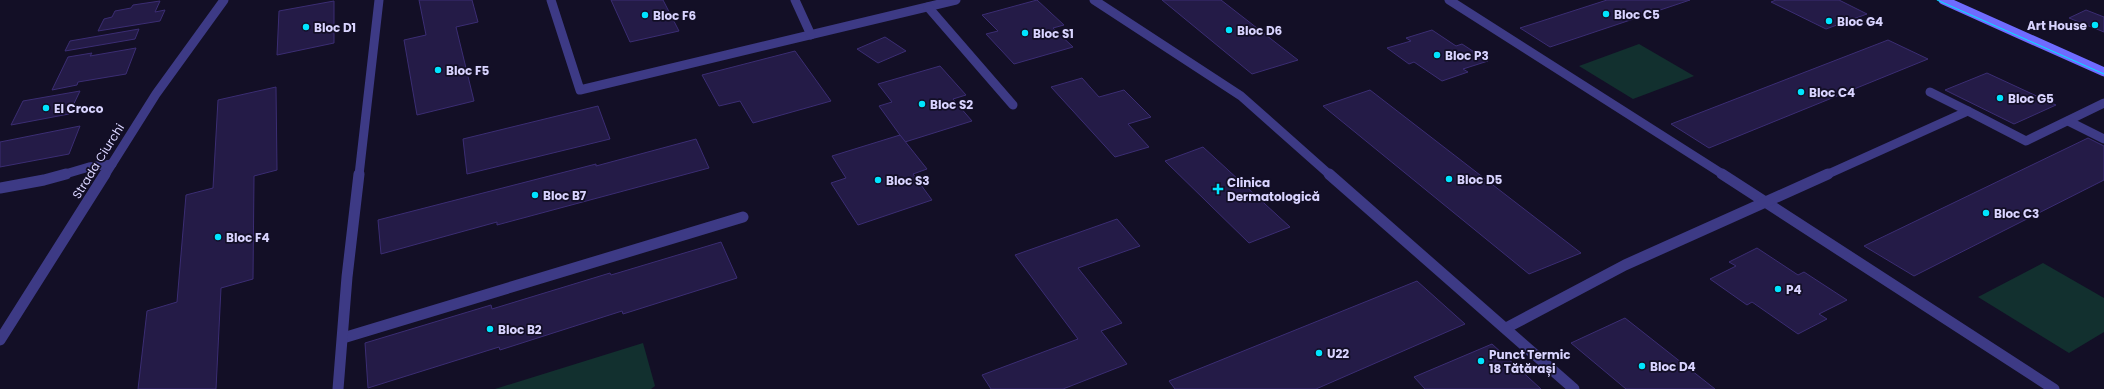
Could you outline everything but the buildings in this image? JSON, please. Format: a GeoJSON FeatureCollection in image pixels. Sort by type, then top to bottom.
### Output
{"type":"FeatureCollection","features":[{"type":"Feature","properties":{"kind":"main road"},"geometry":{"type":"LineString","coordinates":[[1943,0],[2104,72]]}},
{"type":"Feature","properties":{"kind":"street","name":"Strada Ciurchi"},"geometry":{"type":"LineString","coordinates":[[0,340],[156,94],[224,0]]}},
{"type":"Feature","properties":{"kind":"street"},"geometry":{"type":"LineString","coordinates":[[338,389],[347,277],[379,0]]}},
{"type":"Feature","properties":{"kind":"street"},"geometry":{"type":"LineString","coordinates":[[551,0],[580,90],[956,0]]}},
{"type":"Feature","properties":{"kind":"street"},"geometry":{"type":"LineString","coordinates":[[795,0],[811,35]]}},
{"type":"Feature","properties":{"kind":"street"},"geometry":{"type":"LineString","coordinates":[[1094,0],[1242,96],[1574,389]]}},
{"type":"Feature","properties":{"kind":"street"},"geometry":{"type":"LineString","coordinates":[[1451,2],[1464,0]]}},
{"type":"Feature","properties":{"kind":"street"},"geometry":{"type":"LineString","coordinates":[[1451,2],[1766,202],[2054,389]]}},
{"type":"Feature","properties":{"kind":"street"},"geometry":{"type":"LineString","coordinates":[[928,7],[1013,105]]}},
{"type":"Feature","properties":{"kind":"street"},"geometry":{"type":"LineString","coordinates":[[1930,92],[2026,140],[2104,103]]}},
{"type":"Feature","properties":{"kind":"street"},"geometry":{"type":"LineString","coordinates":[[1506,328],[1625,265],[1968,111]]}},
{"type":"Feature","properties":{"kind":"street"},"geometry":{"type":"LineString","coordinates":[[2068,121],[2104,139]]}},
{"type":"Feature","properties":{"kind":"street"},"geometry":{"type":"LineString","coordinates":[[0,188],[44,180],[89,167],[112,164]]}},
{"type":"Feature","properties":{"kind":"street"},"geometry":{"type":"LineString","coordinates":[[343,338],[744,217]]}},
{"type":"Feature","properties":{"kind":"green space"},"geometry":{"type":"Polygon","coordinates":[[[1639,44],[1694,76],[1633,99],[1579,66],[1639,44]]]}},
{"type":"Feature","properties":{"kind":"green space"},"geometry":{"type":"Polygon","coordinates":[[[2043,263],[2104,298],[2104,332],[2069,353],[1978,297],[2043,263]]]}},
{"type":"Feature","properties":{"kind":"green space"},"geometry":{"type":"Polygon","coordinates":[[[643,343],[655,386],[651,389],[495,389],[643,343]]]}},
{"type":"Feature","properties":{"kind":"tram line"},"geometry":{"type":"LineString","coordinates":[[1937,0],[2104,74]]}},
{"type":"Feature","properties":{"kind":"place","name":"Bloc C5"},"geometry":{"type":"Point","coordinates":[1606,14]}},
{"type":"Feature","properties":{"kind":"place","name":"Bloc F6"},"geometry":{"type":"Point","coordinates":[645,15]}},
{"type":"Feature","properties":{"kind":"place","name":"Bloc G4"},"geometry":{"type":"Point","coordinates":[1829,21]}},
{"type":"Feature","properties":{"kind":"place","name":"Art House"},"geometry":{"type":"Point","coordinates":[2095,25]}},
{"type":"Feature","properties":{"kind":"place","name":"Bloc D1"},"geometry":{"type":"Point","coordinates":[306,27]}},
{"type":"Feature","properties":{"kind":"place","name":"Bloc D6"},"geometry":{"type":"Point","coordinates":[1229,30]}},
{"type":"Feature","properties":{"kind":"place","name":"Bloc S1"},"geometry":{"type":"Point","coordinates":[1025,33]}},
{"type":"Feature","properties":{"kind":"place","name":"Bloc P3"},"geometry":{"type":"Point","coordinates":[1437,55]}},
{"type":"Feature","properties":{"kind":"place","name":"Bloc F5"},"geometry":{"type":"Point","coordinates":[438,70]}},
{"type":"Feature","properties":{"kind":"place","name":"Bloc C4"},"geometry":{"type":"Point","coordinates":[1801,92]}},
{"type":"Feature","properties":{"kind":"place","name":"Bloc G5"},"geometry":{"type":"Point","coordinates":[2000,98]}},
{"type":"Feature","properties":{"kind":"place","name":"Bloc S2"},"geometry":{"type":"Point","coordinates":[922,104]}},
{"type":"Feature","properties":{"kind":"place","name":"El Croco"},"geometry":{"type":"Point","coordinates":[46,108]}},
{"type":"Feature","properties":{"kind":"place","name":"Bloc D5"},"geometry":{"type":"Point","coordinates":[1449,179]}},
{"type":"Feature","properties":{"kind":"place","name":"Bloc S3"},"geometry":{"type":"Point","coordinates":[878,180]}},
{"type":"Feature","properties":{"kind":"place","name":"Clinica Dermatologică"},"geometry":{"type":"Point","coordinates":[1218,189]}},
{"type":"Feature","properties":{"kind":"place","name":"Bloc B7"},"geometry":{"type":"Point","coordinates":[535,195]}},
{"type":"Feature","properties":{"kind":"place","name":"Bloc C3"},"geometry":{"type":"Point","coordinates":[1986,213]}},
{"type":"Feature","properties":{"kind":"place","name":"Bloc F4"},"geometry":{"type":"Point","coordinates":[218,237]}},
{"type":"Feature","properties":{"kind":"place","name":"P4"},"geometry":{"type":"Point","coordinates":[1778,289]}},
{"type":"Feature","properties":{"kind":"place","name":"Bloc B2"},"geometry":{"type":"Point","coordinates":[490,329]}},
{"type":"Feature","properties":{"kind":"place","name":"U22"},"geometry":{"type":"Point","coordinates":[1319,353]}},
{"type":"Feature","properties":{"kind":"place","name":"Punct Termic 18 Tătărași"},"geometry":{"type":"Point","coordinates":[1481,361]}},
{"type":"Feature","properties":{"kind":"place","name":"Bloc D4"},"geometry":{"type":"Point","coordinates":[1642,366]}}]}
